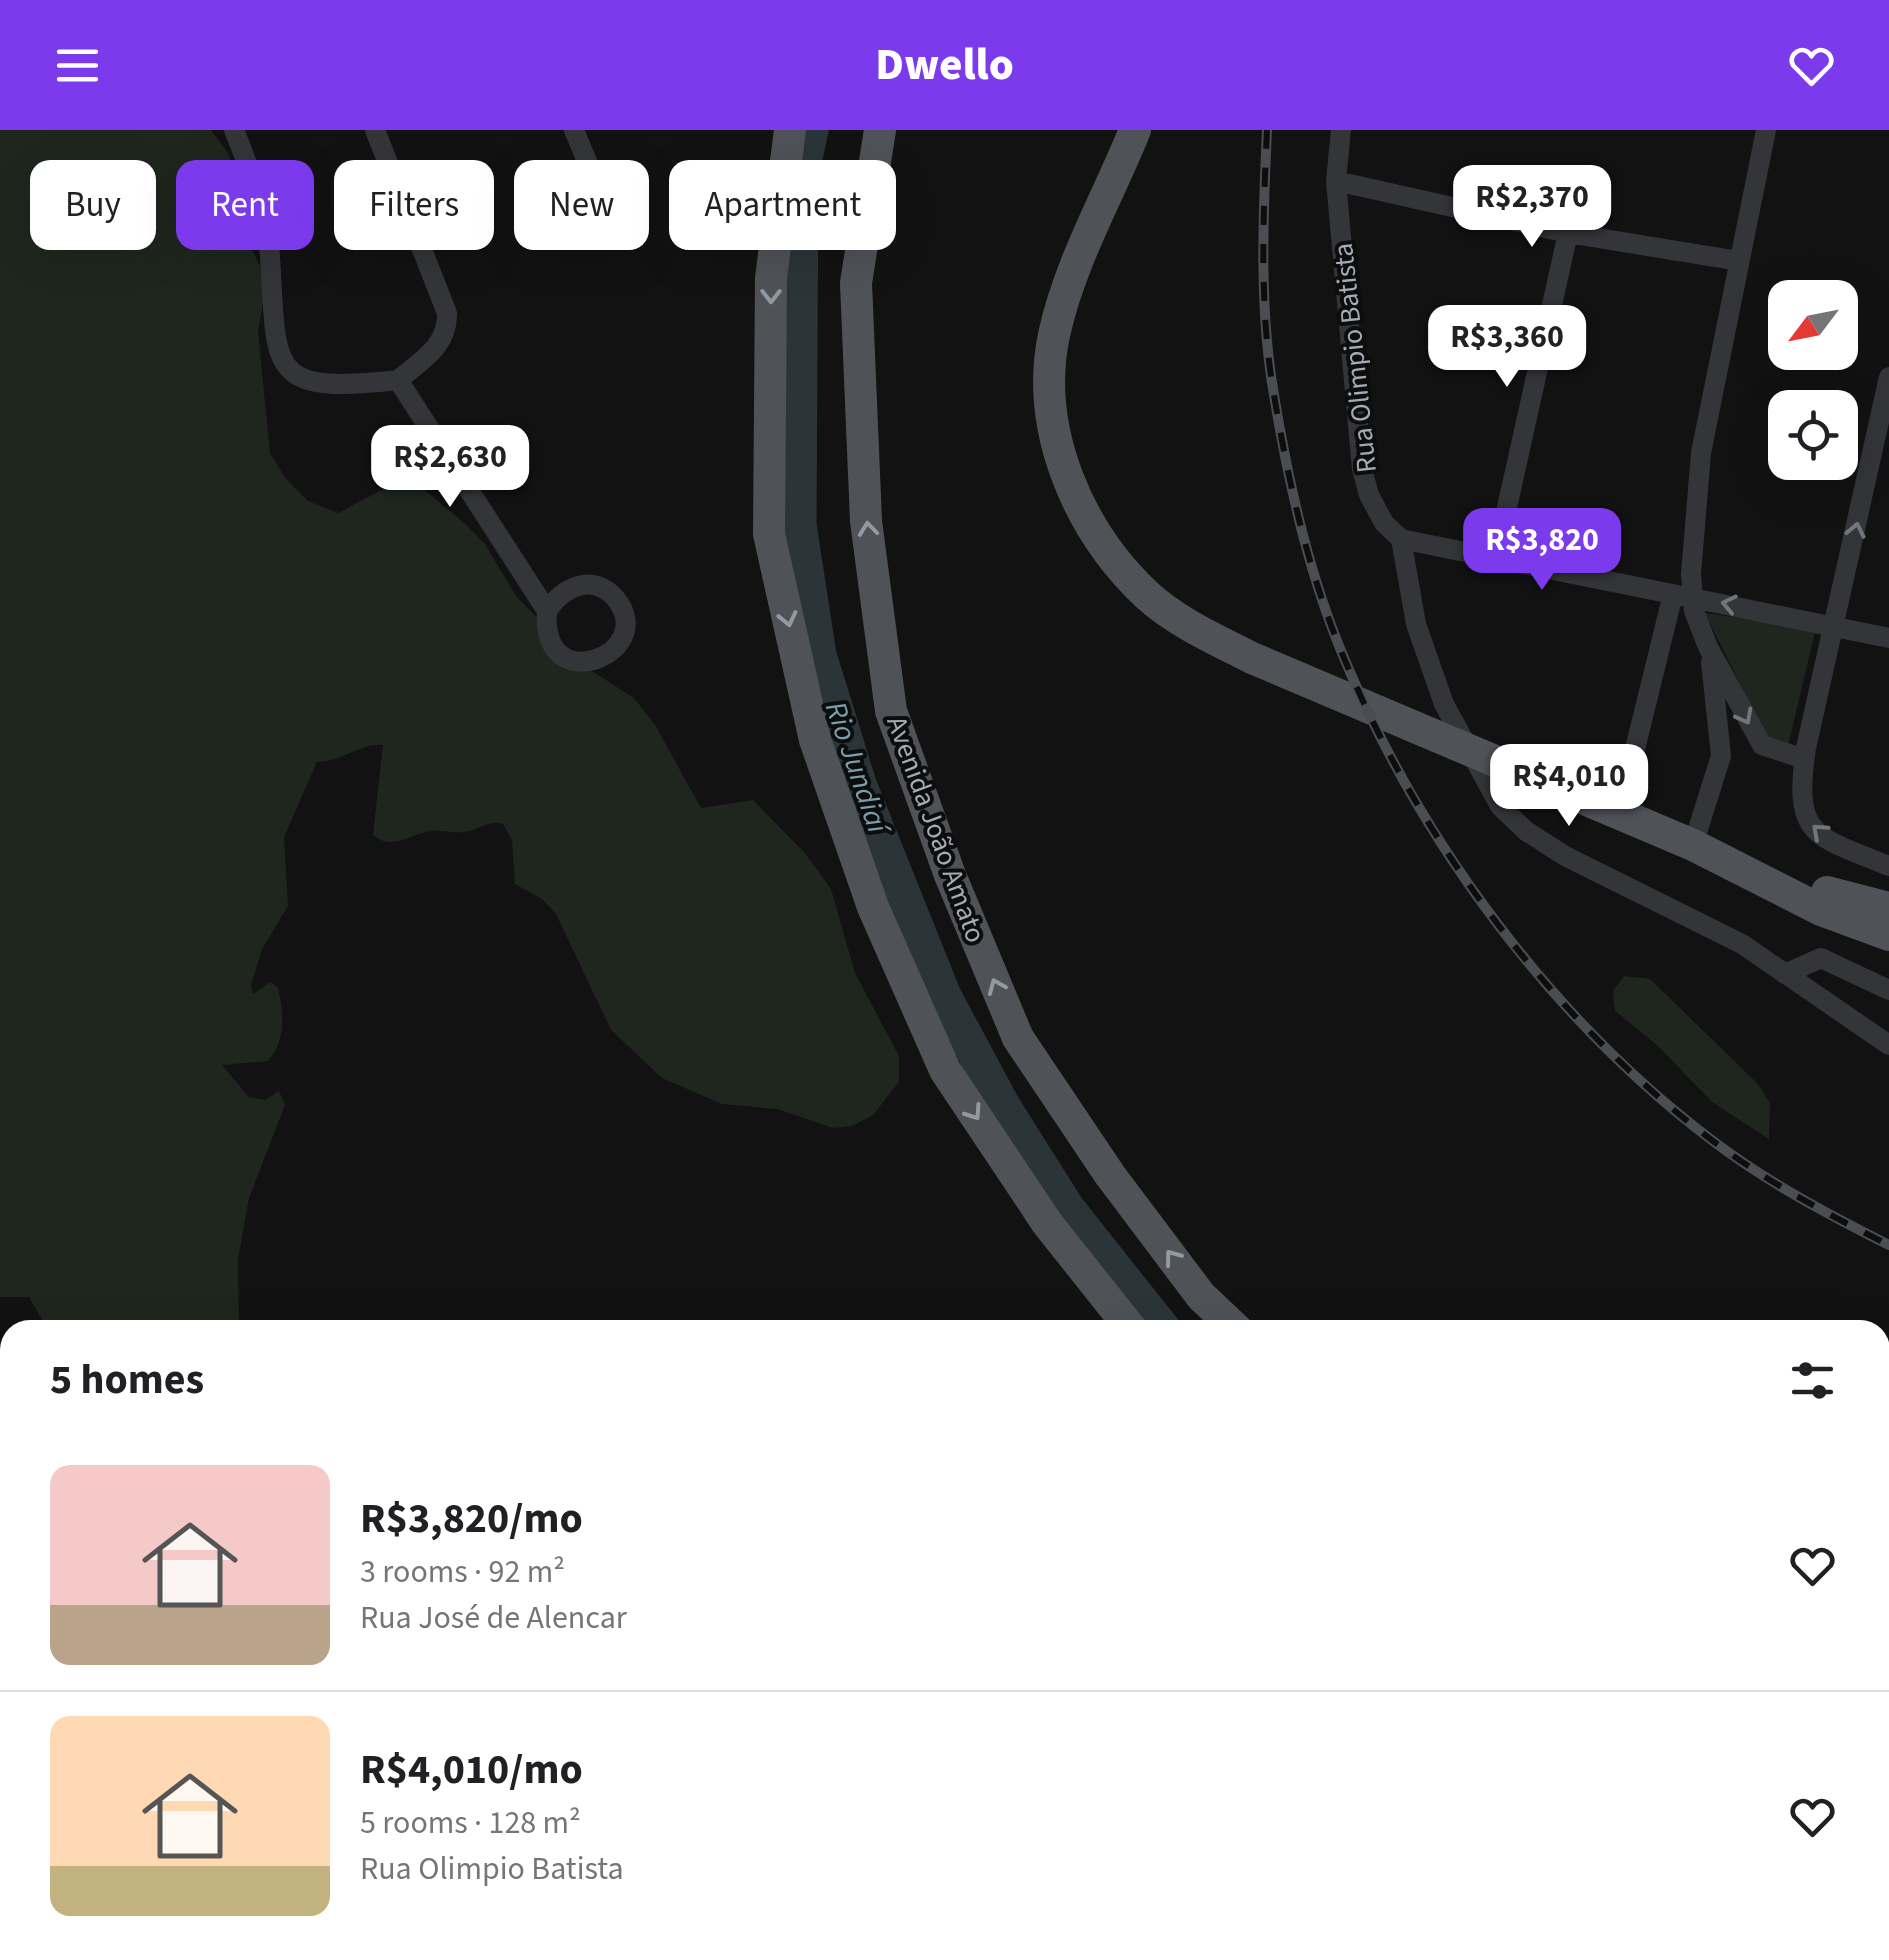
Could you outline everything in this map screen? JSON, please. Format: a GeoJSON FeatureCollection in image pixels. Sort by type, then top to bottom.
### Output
{"type":"FeatureCollection","features":[{"type":"Feature","properties":{"kind":"main road"},"geometry":{"type":"LineString","coordinates":[[790,130],[771,278],[769,534],[815,740],[874,907],[945,1070],[1047,1223],[1124,1320]]}},
{"type":"Feature","properties":{"kind":"main road","name":"Avenida João Amato"},"geometry":{"type":"LineString","coordinates":[[880,130],[856,283],[866,521],[891,711],[950,875],[1018,1038],[1110,1175],[1202,1296],[1227,1320]]}},
{"type":"Feature","properties":{"kind":"main road"},"geometry":{"type":"LineString","coordinates":[[1135,130],[1078,261],[1054,336],[1049,402],[1060,458],[1089,523],[1115,562],[1150,598],[1197,630],[1252,658],[1693,845],[1769,880],[1821,910],[1889,934]]}},
{"type":"Feature","properties":{"kind":"main road"},"geometry":{"type":"LineString","coordinates":[[1769,880],[1889,908]]}},
{"type":"Feature","properties":{"kind":"street"},"geometry":{"type":"LineString","coordinates":[[234,130],[259,196],[270,252],[272,335],[284,364],[308,380],[341,386],[398,380],[436,348],[448,332],[446,313],[374,130]]}},
{"type":"Feature","properties":{"kind":"street"},"geometry":{"type":"LineString","coordinates":[[574,130],[586,160]]}},
{"type":"Feature","properties":{"kind":"street","name":"Rua Olimpio Batista"},"geometry":{"type":"LineString","coordinates":[[1340,130],[1336,181],[1362,468],[1369,495],[1384,523],[1401,539],[1416,624],[1444,704],[1500,806],[1526,831],[1566,856],[1682,911],[1785,974],[1889,1045]]}},
{"type":"Feature","properties":{"kind":"street"},"geometry":{"type":"LineString","coordinates":[[1635,749],[1682,595],[1700,453],[1766,130]]}},
{"type":"Feature","properties":{"kind":"street"},"geometry":{"type":"LineString","coordinates":[[1336,181],[1568,233],[1738,261]]}},
{"type":"Feature","properties":{"kind":"street"},"geometry":{"type":"LineString","coordinates":[[1496,557],[1568,233]]}},
{"type":"Feature","properties":{"kind":"street"},"geometry":{"type":"LineString","coordinates":[[1889,377],[1804,759],[1799,799],[1812,830],[1889,866]]}},
{"type":"Feature","properties":{"kind":"street"},"geometry":{"type":"LineString","coordinates":[[398,380],[547,611],[546,629],[552,646],[566,658],[583,663],[605,658],[620,643],[625,622],[618,601],[601,587],[580,584],[560,593],[547,611]]}},
{"type":"Feature","properties":{"kind":"street"},"geometry":{"type":"LineString","coordinates":[[1401,539],[1889,638]]}},
{"type":"Feature","properties":{"kind":"street"},"geometry":{"type":"LineString","coordinates":[[1682,595],[1762,746],[1804,759]]}},
{"type":"Feature","properties":{"kind":"street"},"geometry":{"type":"LineString","coordinates":[[1693,845],[1720,756],[1708,647]]}},
{"type":"Feature","properties":{"kind":"street"},"geometry":{"type":"LineString","coordinates":[[1785,974],[1821,958],[1889,990]]}},
{"type":"Feature","properties":{"kind":"shaded area"},"geometry":{"type":"Polygon","coordinates":[[[0,130],[211,130],[230,160],[176,160],[176,250],[253,250],[267,279],[258,332],[270,453],[286,479],[308,501],[338,513],[395,483],[426,491],[485,544],[516,596],[584,666],[634,698],[655,725],[701,808],[753,800],[805,853],[831,889],[855,973],[899,1056],[899,1082],[873,1115],[852,1126],[833,1128],[777,1109],[722,1104],[662,1078],[611,1030],[556,914],[542,899],[515,884],[512,840],[503,824],[461,832],[425,832],[395,842],[373,835],[383,745],[375,745],[317,762],[284,837],[288,906],[262,949],[251,985],[253,994],[270,982],[278,988],[282,1016],[278,1045],[268,1061],[222,1065],[249,1097],[265,1100],[279,1091],[285,1105],[249,1198],[238,1259],[239,1320],[42,1320],[29,1297],[0,1297],[0,130]]]}},
{"type":"Feature","properties":{"kind":"shaded area"},"geometry":{"type":"Polygon","coordinates":[[[1705,613],[1816,628],[1788,746],[1767,739],[1705,613]]]}},
{"type":"Feature","properties":{"kind":"shaded area"},"geometry":{"type":"Polygon","coordinates":[[[1624,976],[1650,979],[1758,1084],[1770,1103],[1769,1139],[1712,1102],[1657,1045],[1615,1011],[1613,991],[1624,976]]]}},
{"type":"Feature","properties":{"kind":"waterway","name":"Rio Jundiaí"},"geometry":{"type":"LineString","coordinates":[[811,130],[801,176],[799,525],[819,655],[859,784],[944,996],[1003,1106],[1068,1209],[1156,1320]]}},
{"type":"Feature","properties":{"kind":"railway"},"geometry":{"type":"LineString","coordinates":[[1267,130],[1266,330],[1294,498],[1334,633],[1378,733],[1414,799],[1500,927],[1548,986],[1655,1094],[1755,1170],[1889,1245]]}}]}
